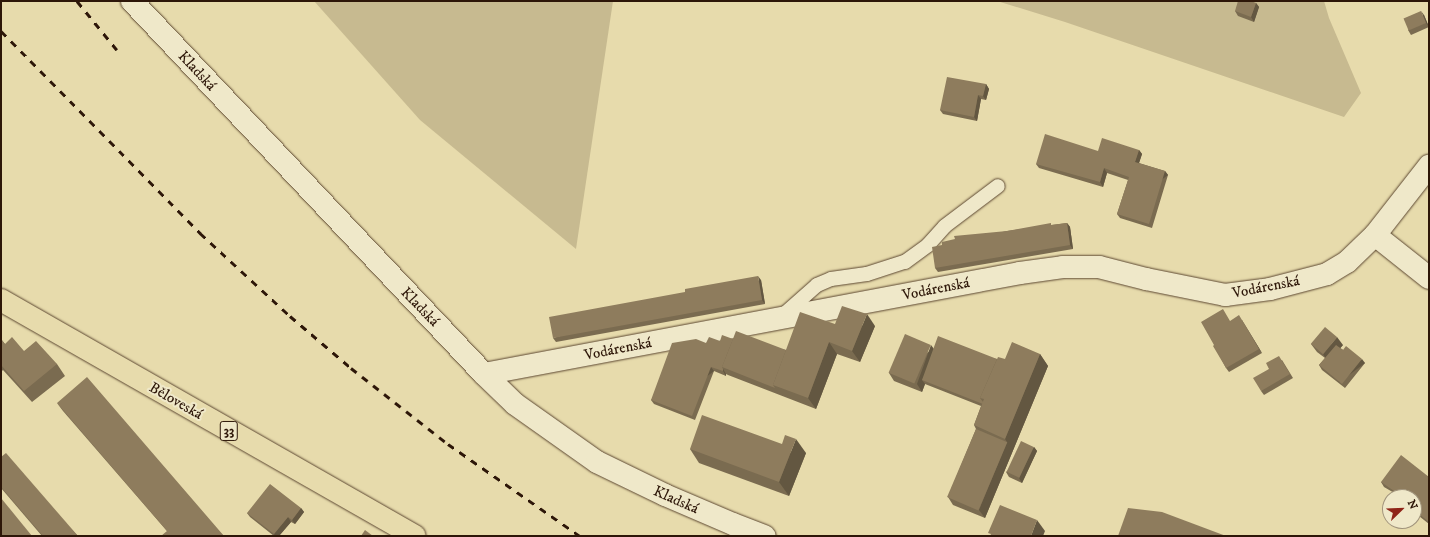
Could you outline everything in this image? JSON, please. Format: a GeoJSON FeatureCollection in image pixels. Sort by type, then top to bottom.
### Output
{"type":"FeatureCollection","features":[{"type":"Feature","properties":{"kind":"main road","name":"Běloveská"},"geometry":{"type":"LineString","coordinates":[[1,300],[414,536]]}},
{"type":"Feature","properties":{"kind":"street","name":"Kladská"},"geometry":{"type":"LineString","coordinates":[[132,1],[484,374],[515,404],[597,462],[665,495],[765,536]]}},
{"type":"Feature","properties":{"kind":"street","name":"Vodárenská"},"geometry":{"type":"LineString","coordinates":[[484,374],[1012,274],[1063,267],[1099,267],[1146,279],[1225,295],[1270,289],[1327,274],[1347,262],[1375,235],[1429,166]]}},
{"type":"Feature","properties":{"kind":"street"},"geometry":{"type":"LineString","coordinates":[[1375,235],[1429,278]]}},
{"type":"Feature","properties":{"kind":"lane"},"geometry":{"type":"LineString","coordinates":[[779,319],[817,285],[831,279],[867,274],[906,262],[928,244],[945,226],[998,186]]}},
{"type":"Feature","properties":{"kind":"shaded area"},"geometry":{"type":"Polygon","coordinates":[[[314,1],[613,1],[576,249],[420,120],[314,1]]]}},
{"type":"Feature","properties":{"kind":"shaded area"},"geometry":{"type":"Polygon","coordinates":[[[997,1],[1324,1],[1329,18],[1361,93],[1344,117],[1065,22],[997,1]]]}},
{"type":"Feature","properties":{"kind":"building"},"geometry":{"type":"Polygon","coordinates":[[[1238,1],[1251,1],[1256,3],[1251,17],[1235,11],[1238,1]]]}},
{"type":"Feature","properties":{"kind":"building"},"geometry":{"type":"Polygon","coordinates":[[[1421,11],[1426,23],[1409,30],[1404,18],[1421,11]]]}},
{"type":"Feature","properties":{"kind":"building"},"geometry":{"type":"Polygon","coordinates":[[[947,77],[986,84],[983,96],[978,95],[974,117],[940,110],[947,77]]]}},
{"type":"Feature","properties":{"kind":"building"},"geometry":{"type":"Polygon","coordinates":[[[1045,134],[1098,151],[1102,138],[1139,150],[1135,162],[1165,171],[1149,224],[1117,214],[1129,177],[1104,168],[1100,182],[1036,164],[1045,134]]]}},
{"type":"Feature","properties":{"kind":"building"},"geometry":{"type":"Polygon","coordinates":[[[1051,223],[1051,225],[1067,223],[1070,245],[935,268],[932,247],[942,245],[942,242],[955,239],[954,236],[1007,231],[1051,223]]]}},
{"type":"Feature","properties":{"kind":"building"},"geometry":{"type":"Polygon","coordinates":[[[758,276],[762,300],[553,338],[549,317],[685,292],[685,289],[758,276]]]}},
{"type":"Feature","properties":{"kind":"building"},"geometry":{"type":"Polygon","coordinates":[[[842,306],[867,314],[852,351],[829,342],[808,398],[773,385],[800,312],[835,324],[842,306]]]}},
{"type":"Feature","properties":{"kind":"building"},"geometry":{"type":"Polygon","coordinates":[[[1223,309],[1230,321],[1239,315],[1259,349],[1226,368],[1201,322],[1223,309]]]}},
{"type":"Feature","properties":{"kind":"building"},"geometry":{"type":"Polygon","coordinates":[[[1325,327],[1337,337],[1323,354],[1311,344],[1325,327]]]}},
{"type":"Feature","properties":{"kind":"building"},"geometry":{"type":"Polygon","coordinates":[[[736,331],[786,350],[773,385],[775,388],[722,367],[736,331]]]}},
{"type":"Feature","properties":{"kind":"building"},"geometry":{"type":"Polygon","coordinates":[[[905,334],[931,345],[914,384],[889,373],[905,334]]]}},
{"type":"Feature","properties":{"kind":"building"},"geometry":{"type":"Polygon","coordinates":[[[722,335],[733,339],[722,367],[723,371],[711,367],[692,416],[651,400],[672,343],[696,339],[706,343],[709,337],[720,341],[722,335]]]}},
{"type":"Feature","properties":{"kind":"building"},"geometry":{"type":"Polygon","coordinates":[[[938,336],[997,359],[980,398],[983,404],[922,380],[938,336]]]}},
{"type":"Feature","properties":{"kind":"building"},"geometry":{"type":"Polygon","coordinates":[[[12,337],[24,351],[36,341],[57,364],[24,391],[1,365],[1,339],[5,344],[12,337]]]}},
{"type":"Feature","properties":{"kind":"building"},"geometry":{"type":"Polygon","coordinates":[[[1012,342],[1040,354],[1005,439],[974,425],[984,399],[980,398],[998,357],[1005,359],[1012,342]]]}},
{"type":"Feature","properties":{"kind":"building"},"geometry":{"type":"Polygon","coordinates":[[[1336,345],[1343,350],[1346,346],[1362,359],[1342,384],[1319,365],[1336,345]]]}},
{"type":"Feature","properties":{"kind":"building"},"geometry":{"type":"Polygon","coordinates":[[[1279,356],[1290,374],[1261,391],[1253,378],[1269,369],[1266,363],[1279,356]]]}},
{"type":"Feature","properties":{"kind":"building"},"geometry":{"type":"Polygon","coordinates":[[[87,377],[224,536],[161,536],[167,531],[57,403],[87,377]]]}},
{"type":"Feature","properties":{"kind":"building"},"geometry":{"type":"Polygon","coordinates":[[[702,415],[782,444],[785,435],[796,439],[779,482],[690,449],[702,415]]]}},
{"type":"Feature","properties":{"kind":"building"},"geometry":{"type":"Polygon","coordinates":[[[976,429],[1007,442],[978,510],[947,497],[976,429]]]}},
{"type":"Feature","properties":{"kind":"building"},"geometry":{"type":"Polygon","coordinates":[[[1021,441],[1034,447],[1019,478],[1007,472],[1021,441]]]}},
{"type":"Feature","properties":{"kind":"building"},"geometry":{"type":"Polygon","coordinates":[[[6,453],[78,536],[43,536],[1,487],[1,457],[6,453]]]}},
{"type":"Feature","properties":{"kind":"building"},"geometry":{"type":"Polygon","coordinates":[[[1401,455],[1429,477],[1429,522],[1422,516],[1422,489],[1391,489],[1381,482],[1401,455]]]}},
{"type":"Feature","properties":{"kind":"building"},"geometry":{"type":"Polygon","coordinates":[[[270,484],[301,508],[292,520],[288,517],[274,534],[247,513],[270,484]]]}},
{"type":"Feature","properties":{"kind":"building"},"geometry":{"type":"Polygon","coordinates":[[[1,498],[32,536],[1,536],[1,498]]]}},
{"type":"Feature","properties":{"kind":"building"},"geometry":{"type":"Polygon","coordinates":[[[1000,505],[1037,520],[1031,536],[990,536],[991,534],[988,533],[1000,505]]]}},
{"type":"Feature","properties":{"kind":"building"},"geometry":{"type":"Polygon","coordinates":[[[1128,508],[1162,512],[1226,536],[1118,536],[1128,508]]]}},
{"type":"Feature","properties":{"kind":"building"},"geometry":{"type":"Polygon","coordinates":[[[365,530],[373,536],[361,536],[365,530]]]}},
{"type":"Feature","properties":{"kind":"railway"},"geometry":{"type":"LineString","coordinates":[[77,1],[117,50]]}},
{"type":"Feature","properties":{"kind":"railway"},"geometry":{"type":"LineString","coordinates":[[1,31],[200,233],[290,316],[351,368],[448,444],[580,536]]}}]}
